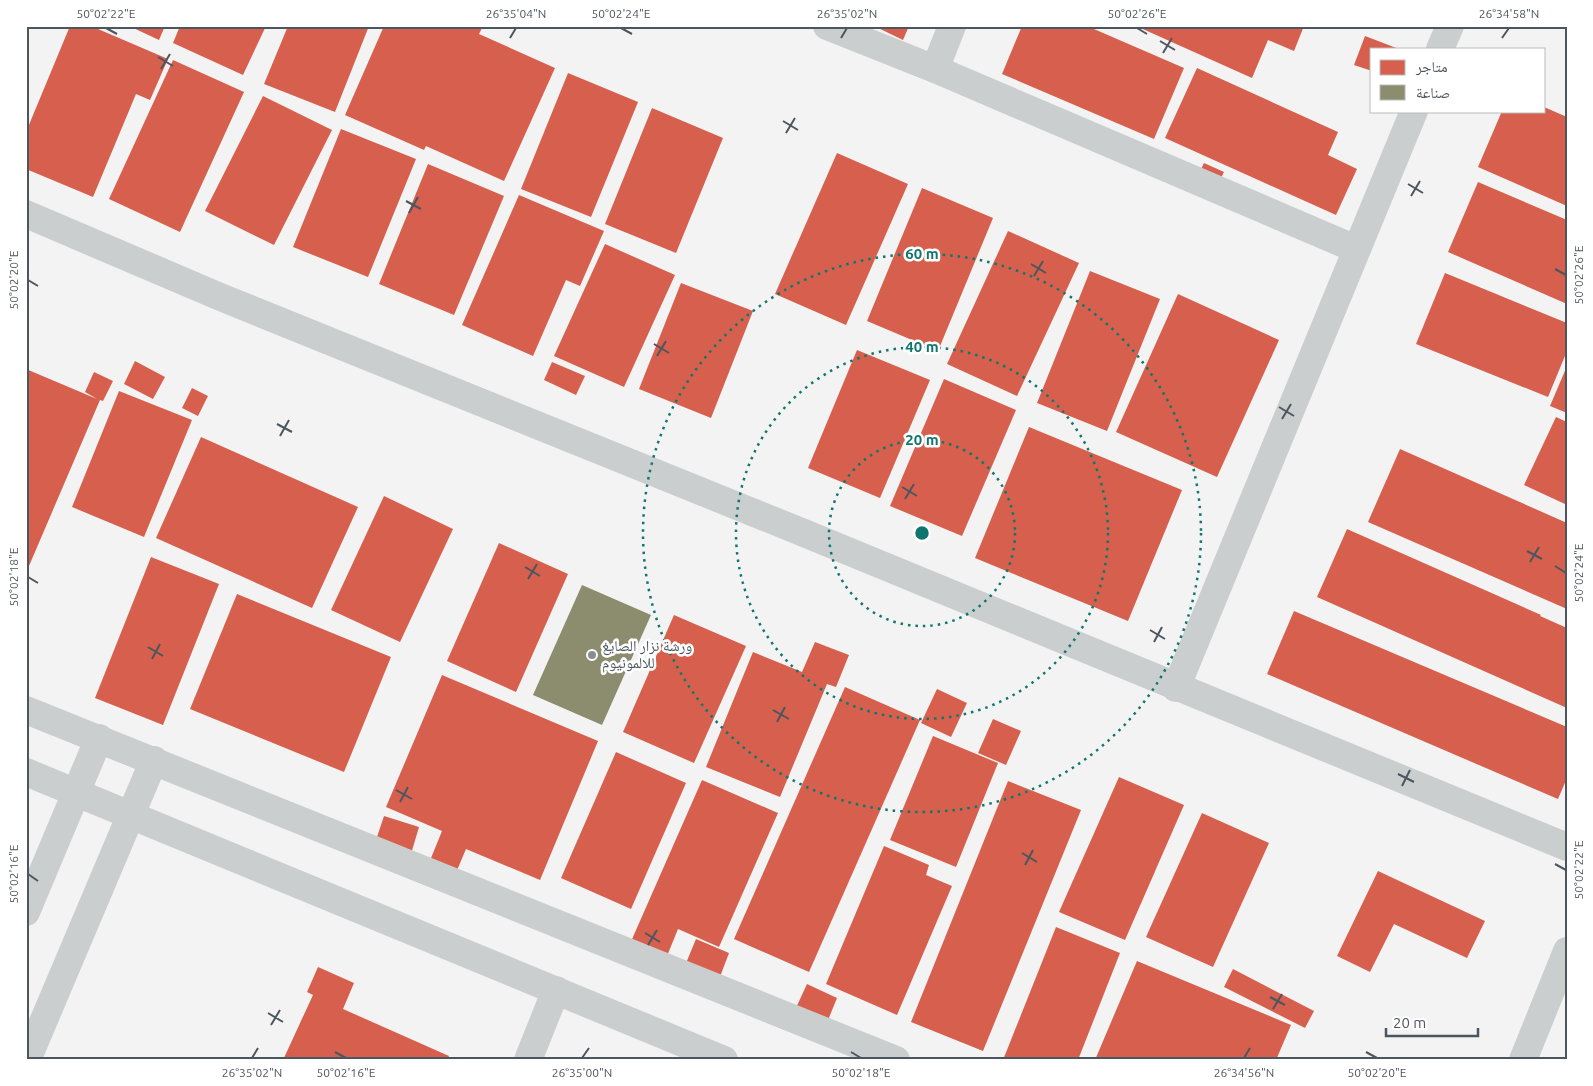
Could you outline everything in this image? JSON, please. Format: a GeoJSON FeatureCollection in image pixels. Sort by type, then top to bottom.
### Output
{"type":"FeatureCollection","features":[{"type":"Feature","properties":{"kind":"street"},"geometry":{"type":"LineString","coordinates":[[827,26],[935,69],[1356,249]]}},
{"type":"Feature","properties":{"kind":"street"},"geometry":{"type":"LineString","coordinates":[[935,69],[952,26]]}},
{"type":"Feature","properties":{"kind":"street"},"geometry":{"type":"LineString","coordinates":[[1440,48],[1450,26]]}},
{"type":"Feature","properties":{"kind":"street"},"geometry":{"type":"LineString","coordinates":[[1176,688],[1414,112]]}},
{"type":"Feature","properties":{"kind":"street"},"geometry":{"type":"LineString","coordinates":[[26,214],[218,296],[804,533],[1176,688],[1567,847]]}},
{"type":"Feature","properties":{"kind":"street"},"geometry":{"type":"LineString","coordinates":[[26,710],[896,1060]]}},
{"type":"Feature","properties":{"kind":"street"},"geometry":{"type":"LineString","coordinates":[[26,912],[99,738]]}},
{"type":"Feature","properties":{"kind":"street"},"geometry":{"type":"LineString","coordinates":[[27,1060],[154,760]]}},
{"type":"Feature","properties":{"kind":"street"},"geometry":{"type":"LineString","coordinates":[[26,772],[724,1060]]}},
{"type":"Feature","properties":{"kind":"street"},"geometry":{"type":"LineString","coordinates":[[1523,1060],[1567,951]]}},
{"type":"Feature","properties":{"kind":"street"},"geometry":{"type":"LineString","coordinates":[[528,1060],[556,990]]}},
{"type":"Feature","properties":{"kind":"building: متاجر"},"geometry":{"type":"Polygon","coordinates":[[[70,26],[91,26],[168,59],[150,100],[136,94],[93,197],[26,169],[26,132],[70,26]]]}},
{"type":"Feature","properties":{"kind":"building: متاجر"},"geometry":{"type":"Polygon","coordinates":[[[129,26],[165,26],[159,40],[129,26]]]}},
{"type":"Feature","properties":{"kind":"building: متاجر"},"geometry":{"type":"Polygon","coordinates":[[[180,26],[266,26],[243,75],[173,43],[180,26]]]}},
{"type":"Feature","properties":{"kind":"building: متاجر"},"geometry":{"type":"Polygon","coordinates":[[[288,26],[369,26],[335,112],[264,84],[288,26]]]}},
{"type":"Feature","properties":{"kind":"building: متاجر"},"geometry":{"type":"Polygon","coordinates":[[[384,26],[483,26],[479,34],[555,68],[504,181],[426,146],[424,150],[345,115],[384,26]]]}},
{"type":"Feature","properties":{"kind":"building: متاجر"},"geometry":{"type":"Polygon","coordinates":[[[874,26],[909,26],[903,40],[874,26]]]}},
{"type":"Feature","properties":{"kind":"building: متاجر"},"geometry":{"type":"Polygon","coordinates":[[[1022,26],[1087,26],[1184,68],[1154,139],[1002,74],[1022,26]]]}},
{"type":"Feature","properties":{"kind":"building: متاجر"},"geometry":{"type":"Polygon","coordinates":[[[1136,26],[1304,26],[1294,51],[1268,40],[1252,78],[1136,26]]]}},
{"type":"Feature","properties":{"kind":"building: متاجر"},"geometry":{"type":"Polygon","coordinates":[[[1365,36],[1396,48],[1370,48],[1370,70],[1354,65],[1365,36]]]}},
{"type":"Feature","properties":{"kind":"building: متاجر"},"geometry":{"type":"Polygon","coordinates":[[[173,60],[244,92],[180,232],[109,199],[173,60]]]}},
{"type":"Feature","properties":{"kind":"building: متاجر"},"geometry":{"type":"Polygon","coordinates":[[[1197,68],[1338,132],[1328,155],[1357,169],[1336,215],[1165,138],[1197,68]]]}},
{"type":"Feature","properties":{"kind":"building: متاجر"},"geometry":{"type":"Polygon","coordinates":[[[568,73],[638,102],[591,217],[521,189],[568,73]]]}},
{"type":"Feature","properties":{"kind":"building: متاجر"},"geometry":{"type":"Polygon","coordinates":[[[263,96],[332,130],[274,245],[205,211],[263,96]]]}},
{"type":"Feature","properties":{"kind":"building: متاجر"},"geometry":{"type":"Polygon","coordinates":[[[652,108],[723,138],[676,253],[605,224],[652,108]]]}},
{"type":"Feature","properties":{"kind":"building: متاجر"},"geometry":{"type":"Polygon","coordinates":[[[1546,108],[1567,117],[1567,206],[1478,167],[1502,112],[1546,112],[1546,108]]]}},
{"type":"Feature","properties":{"kind":"building: متاجر"},"geometry":{"type":"Polygon","coordinates":[[[341,129],[416,159],[368,277],[293,247],[341,129]]]}},
{"type":"Feature","properties":{"kind":"building: متاجر"},"geometry":{"type":"Polygon","coordinates":[[[837,153],[908,184],[846,325],[775,294],[837,153]]]}},
{"type":"Feature","properties":{"kind":"building: متاجر"},"geometry":{"type":"Polygon","coordinates":[[[1204,163],[1224,172],[1219,182],[1199,173],[1204,163]]]}},
{"type":"Feature","properties":{"kind":"building: متاجر"},"geometry":{"type":"Polygon","coordinates":[[[428,164],[504,196],[454,315],[379,284],[428,164]]]}},
{"type":"Feature","properties":{"kind":"building: متاجر"},"geometry":{"type":"Polygon","coordinates":[[[1478,182],[1567,220],[1567,304],[1448,252],[1478,182]]]}},
{"type":"Feature","properties":{"kind":"building: متاجر"},"geometry":{"type":"Polygon","coordinates":[[[922,188],[993,218],[938,351],[867,321],[922,188]]]}},
{"type":"Feature","properties":{"kind":"building: متاجر"},"geometry":{"type":"Polygon","coordinates":[[[519,195],[604,231],[580,286],[566,280],[533,356],[462,325],[519,195]]]}},
{"type":"Feature","properties":{"kind":"building: متاجر"},"geometry":{"type":"Polygon","coordinates":[[[1008,231],[1079,263],[1017,396],[947,364],[1008,231]]]}},
{"type":"Feature","properties":{"kind":"building: متاجر"},"geometry":{"type":"Polygon","coordinates":[[[605,244],[675,275],[624,387],[554,356],[605,244]]]}},
{"type":"Feature","properties":{"kind":"building: متاجر"},"geometry":{"type":"Polygon","coordinates":[[[1090,271],[1160,299],[1107,431],[1037,403],[1090,271]]]}},
{"type":"Feature","properties":{"kind":"building: متاجر"},"geometry":{"type":"Polygon","coordinates":[[[1445,273],[1567,323],[1567,351],[1548,397],[1416,344],[1445,273]]]}},
{"type":"Feature","properties":{"kind":"building: متاجر"},"geometry":{"type":"Polygon","coordinates":[[[681,283],[753,311],[711,418],[639,389],[681,283]]]}},
{"type":"Feature","properties":{"kind":"building: متاجر"},"geometry":{"type":"Polygon","coordinates":[[[1178,294],[1279,340],[1217,477],[1116,432],[1178,294]]]}},
{"type":"Feature","properties":{"kind":"building: متاجر"},"geometry":{"type":"Polygon","coordinates":[[[857,350],[930,380],[880,498],[808,468],[857,350]]]}},
{"type":"Feature","properties":{"kind":"building: متاجر"},"geometry":{"type":"Polygon","coordinates":[[[135,361],[165,377],[153,399],[124,384],[135,361]]]}},
{"type":"Feature","properties":{"kind":"building: متاجر"},"geometry":{"type":"Polygon","coordinates":[[[552,362],[585,376],[576,395],[544,380],[552,362]]]}},
{"type":"Feature","properties":{"kind":"building: متاجر"},"geometry":{"type":"Polygon","coordinates":[[[1567,366],[1567,413],[1550,406],[1567,366]]]}},
{"type":"Feature","properties":{"kind":"building: متاجر"},"geometry":{"type":"Polygon","coordinates":[[[26,369],[97,399],[85,392],[94,372],[113,381],[103,401],[100,400],[26,573],[26,369]]]}},
{"type":"Feature","properties":{"kind":"building: متاجر"},"geometry":{"type":"Polygon","coordinates":[[[944,379],[1016,410],[962,536],[890,506],[944,379]]]}},
{"type":"Feature","properties":{"kind":"building: متاجر"},"geometry":{"type":"Polygon","coordinates":[[[192,388],[208,396],[198,416],[182,408],[192,388]]]}},
{"type":"Feature","properties":{"kind":"building: متاجر"},"geometry":{"type":"Polygon","coordinates":[[[119,391],[192,420],[144,537],[72,507],[119,391]]]}},
{"type":"Feature","properties":{"kind":"building: متاجر"},"geometry":{"type":"Polygon","coordinates":[[[1556,417],[1567,422],[1567,505],[1524,485],[1556,417]]]}},
{"type":"Feature","properties":{"kind":"building: متاجر"},"geometry":{"type":"Polygon","coordinates":[[[1029,427],[1182,490],[1128,621],[975,558],[1029,427]]]}},
{"type":"Feature","properties":{"kind":"building: متاجر"},"geometry":{"type":"Polygon","coordinates":[[[201,437],[358,507],[312,608],[156,538],[201,437]]]}},
{"type":"Feature","properties":{"kind":"building: متاجر"},"geometry":{"type":"Polygon","coordinates":[[[1400,449],[1567,523],[1567,609],[1368,522],[1400,449]]]}},
{"type":"Feature","properties":{"kind":"building: متاجر"},"geometry":{"type":"Polygon","coordinates":[[[384,496],[453,529],[400,642],[331,610],[384,496]]]}},
{"type":"Feature","properties":{"kind":"building: متاجر"},"geometry":{"type":"Polygon","coordinates":[[[1347,529],[1567,628],[1567,708],[1317,597],[1347,529]]]}},
{"type":"Feature","properties":{"kind":"building: متاجر"},"geometry":{"type":"Polygon","coordinates":[[[499,543],[568,574],[516,692],[447,661],[499,543]]]}},
{"type":"Feature","properties":{"kind":"building: متاجر"},"geometry":{"type":"Polygon","coordinates":[[[151,557],[219,584],[163,725],[95,698],[151,557]]]}},
{"type":"Feature","properties":{"kind":"building: متاجر"},"geometry":{"type":"Polygon","coordinates":[[[237,594],[391,657],[344,772],[190,709],[237,594]]]}},
{"type":"Feature","properties":{"kind":"building: متاجر"},"geometry":{"type":"Polygon","coordinates":[[[1294,611],[1567,727],[1567,778],[1558,799],[1267,674],[1294,611]]]}},
{"type":"Feature","properties":{"kind":"building: متاجر"},"geometry":{"type":"Polygon","coordinates":[[[674,615],[746,646],[694,763],[623,732],[674,615]]]}},
{"type":"Feature","properties":{"kind":"building: متاجر"},"geometry":{"type":"Polygon","coordinates":[[[815,642],[849,655],[836,687],[827,684],[780,797],[706,767],[753,652],[802,672],[815,642]]]}},
{"type":"Feature","properties":{"kind":"building: متاجر"},"geometry":{"type":"Polygon","coordinates":[[[442,675],[598,741],[540,880],[466,849],[455,875],[429,863],[442,831],[386,807],[442,675]]]}},
{"type":"Feature","properties":{"kind":"building: متاجر"},"geometry":{"type":"Polygon","coordinates":[[[845,687],[920,720],[809,972],[734,939],[845,687]]]}},
{"type":"Feature","properties":{"kind":"building: متاجر"},"geometry":{"type":"Polygon","coordinates":[[[937,689],[967,703],[951,737],[921,723],[937,689]]]}},
{"type":"Feature","properties":{"kind":"building: متاجر"},"geometry":{"type":"Polygon","coordinates":[[[993,719],[1021,731],[1006,765],[978,753],[993,719]]]}},
{"type":"Feature","properties":{"kind":"building: متاجر"},"geometry":{"type":"Polygon","coordinates":[[[933,736],[998,763],[956,867],[890,840],[933,736]]]}},
{"type":"Feature","properties":{"kind":"building: متاجر"},"geometry":{"type":"Polygon","coordinates":[[[616,752],[686,783],[631,909],[561,878],[616,752]]]}},
{"type":"Feature","properties":{"kind":"building: متاجر"},"geometry":{"type":"Polygon","coordinates":[[[1119,777],[1184,805],[1125,940],[1059,912],[1119,777]]]}},
{"type":"Feature","properties":{"kind":"building: متاجر"},"geometry":{"type":"Polygon","coordinates":[[[702,780],[778,813],[719,947],[678,929],[665,961],[629,946],[702,780]]]}},
{"type":"Feature","properties":{"kind":"building: متاجر"},"geometry":{"type":"Polygon","coordinates":[[[1008,781],[1081,810],[983,1051],[911,1022],[1008,781]]]}},
{"type":"Feature","properties":{"kind":"building: متاجر"},"geometry":{"type":"Polygon","coordinates":[[[1202,813],[1269,843],[1213,967],[1146,937],[1202,813]]]}},
{"type":"Feature","properties":{"kind":"building: متاجر"},"geometry":{"type":"Polygon","coordinates":[[[384,816],[419,827],[411,854],[375,843],[384,816]]]}},
{"type":"Feature","properties":{"kind":"building: متاجر"},"geometry":{"type":"Polygon","coordinates":[[[884,846],[929,865],[926,875],[952,886],[897,1015],[826,984],[884,846]]]}},
{"type":"Feature","properties":{"kind":"building: متاجر"},"geometry":{"type":"Polygon","coordinates":[[[1378,871],[1485,921],[1467,958],[1394,924],[1370,972],[1337,956],[1378,871]]]}},
{"type":"Feature","properties":{"kind":"building: متاجر"},"geometry":{"type":"Polygon","coordinates":[[[1056,927],[1120,953],[1078,1060],[1003,1060],[1056,927]]]}},
{"type":"Feature","properties":{"kind":"building: متاجر"},"geometry":{"type":"Polygon","coordinates":[[[696,939],[729,953],[718,982],[684,968],[696,939]]]}},
{"type":"Feature","properties":{"kind":"building: متاجر"},"geometry":{"type":"Polygon","coordinates":[[[1137,961],[1291,1025],[1276,1060],[1095,1060],[1137,961]]]}},
{"type":"Feature","properties":{"kind":"building: متاجر"},"geometry":{"type":"Polygon","coordinates":[[[318,967],[354,983],[343,1009],[449,1056],[447,1060],[283,1060],[313,995],[307,992],[318,967]]]}},
{"type":"Feature","properties":{"kind":"building: متاجر"},"geometry":{"type":"Polygon","coordinates":[[[1233,969],[1314,1011],[1305,1028],[1224,987],[1233,969]]]}},
{"type":"Feature","properties":{"kind":"building: متاجر"},"geometry":{"type":"Polygon","coordinates":[[[807,984],[837,998],[826,1025],[795,1010],[807,984]]]}},
{"type":"Feature","properties":{"kind":"building: صناعة","name":"ورشة نزار الصايغ للالمونيوم"},"geometry":{"type":"Polygon","coordinates":[[[582,585],[651,615],[602,725],[533,695],[582,585]]]}},
{"type":"Feature","properties":{"kind":"place","name":"ورشة نزار الصايغ للالمونيوم"},"geometry":{"type":"Point","coordinates":[592,655]}}]}
